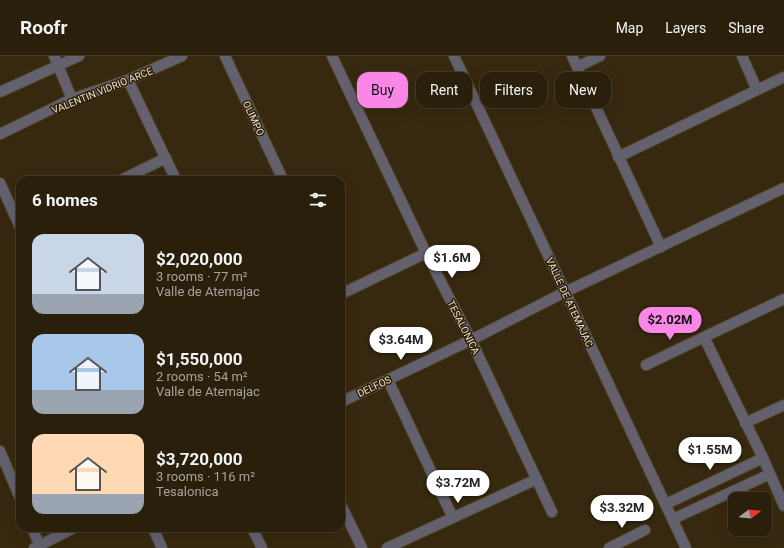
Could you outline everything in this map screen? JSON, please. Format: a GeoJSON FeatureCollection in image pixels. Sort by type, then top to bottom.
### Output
{"type":"FeatureCollection","features":[{"type":"Feature","properties":{"kind":"street"},"geometry":{"type":"LineString","coordinates":[[0,92],[56,60],[79,56]]}},
{"type":"Feature","properties":{"kind":"street","name":"VALENTIN VIDRIO ARCE"},"geometry":{"type":"LineString","coordinates":[[0,134],[72,100],[128,80],[168,59],[182,56]]}},
{"type":"Feature","properties":{"kind":"street","name":"OLIMPO"},"geometry":{"type":"LineString","coordinates":[[225,56],[281,176]]}},
{"type":"Feature","properties":{"kind":"street","name":"TESALONICA"},"geometry":{"type":"LineString","coordinates":[[332,56],[426,252],[471,340],[552,512]]}},
{"type":"Feature","properties":{"kind":"street","name":"VALLE DE ATEMAJAC"},"geometry":{"type":"LineString","coordinates":[[454,56],[686,548]]}},
{"type":"Feature","properties":{"kind":"street"},"geometry":{"type":"LineString","coordinates":[[572,56],[661,247]]}},
{"type":"Feature","properties":{"kind":"street"},"geometry":{"type":"LineString","coordinates":[[577,67],[600,56]]}},
{"type":"Feature","properties":{"kind":"street"},"geometry":{"type":"LineString","coordinates":[[742,56],[757,90]]}},
{"type":"Feature","properties":{"kind":"street"},"geometry":{"type":"LineString","coordinates":[[56,60],[72,100]]}},
{"type":"Feature","properties":{"kind":"street"},"geometry":{"type":"LineString","coordinates":[[618,157],[784,77]]}},
{"type":"Feature","properties":{"kind":"street"},"geometry":{"type":"LineString","coordinates":[[128,80],[174,176]]}},
{"type":"Feature","properties":{"kind":"street"},"geometry":{"type":"LineString","coordinates":[[130,176],[166,158]]}},
{"type":"Feature","properties":{"kind":"street"},"geometry":{"type":"LineString","coordinates":[[0,183],[16,218]]}},
{"type":"Feature","properties":{"kind":"street","name":"DELFOS"},"geometry":{"type":"LineString","coordinates":[[345,400],[471,340],[565,292],[784,188]]}},
{"type":"Feature","properties":{"kind":"street"},"geometry":{"type":"LineString","coordinates":[[345,292],[426,252]]}},
{"type":"Feature","properties":{"kind":"street"},"geometry":{"type":"LineString","coordinates":[[646,365],[784,299]]}},
{"type":"Feature","properties":{"kind":"street"},"geometry":{"type":"LineString","coordinates":[[704,337],[763,458],[784,506]]}},
{"type":"Feature","properties":{"kind":"street"},"geometry":{"type":"LineString","coordinates":[[388,380],[453,518]]}},
{"type":"Feature","properties":{"kind":"street"},"geometry":{"type":"LineString","coordinates":[[745,423],[784,405]]}},
{"type":"Feature","properties":{"kind":"street"},"geometry":{"type":"LineString","coordinates":[[0,451],[16,489]]}},
{"type":"Feature","properties":{"kind":"street"},"geometry":{"type":"LineString","coordinates":[[666,504],[763,458]]}},
{"type":"Feature","properties":{"kind":"street"},"geometry":{"type":"LineString","coordinates":[[673,519],[770,474]]}},
{"type":"Feature","properties":{"kind":"street"},"geometry":{"type":"LineString","coordinates":[[387,548],[537,479]]}},
{"type":"Feature","properties":{"kind":"street"},"geometry":{"type":"LineString","coordinates":[[345,513],[362,548]]}},
{"type":"Feature","properties":{"kind":"street"},"geometry":{"type":"LineString","coordinates":[[609,548],[645,530]]}},
{"type":"Feature","properties":{"kind":"street"},"geometry":{"type":"LineString","coordinates":[[33,532],[38,547],[66,532]]}},
{"type":"Feature","properties":{"kind":"street"},"geometry":{"type":"LineString","coordinates":[[156,532],[162,548]]}},
{"type":"Feature","properties":{"kind":"street"},"geometry":{"type":"LineString","coordinates":[[254,532],[262,548]]}}]}
